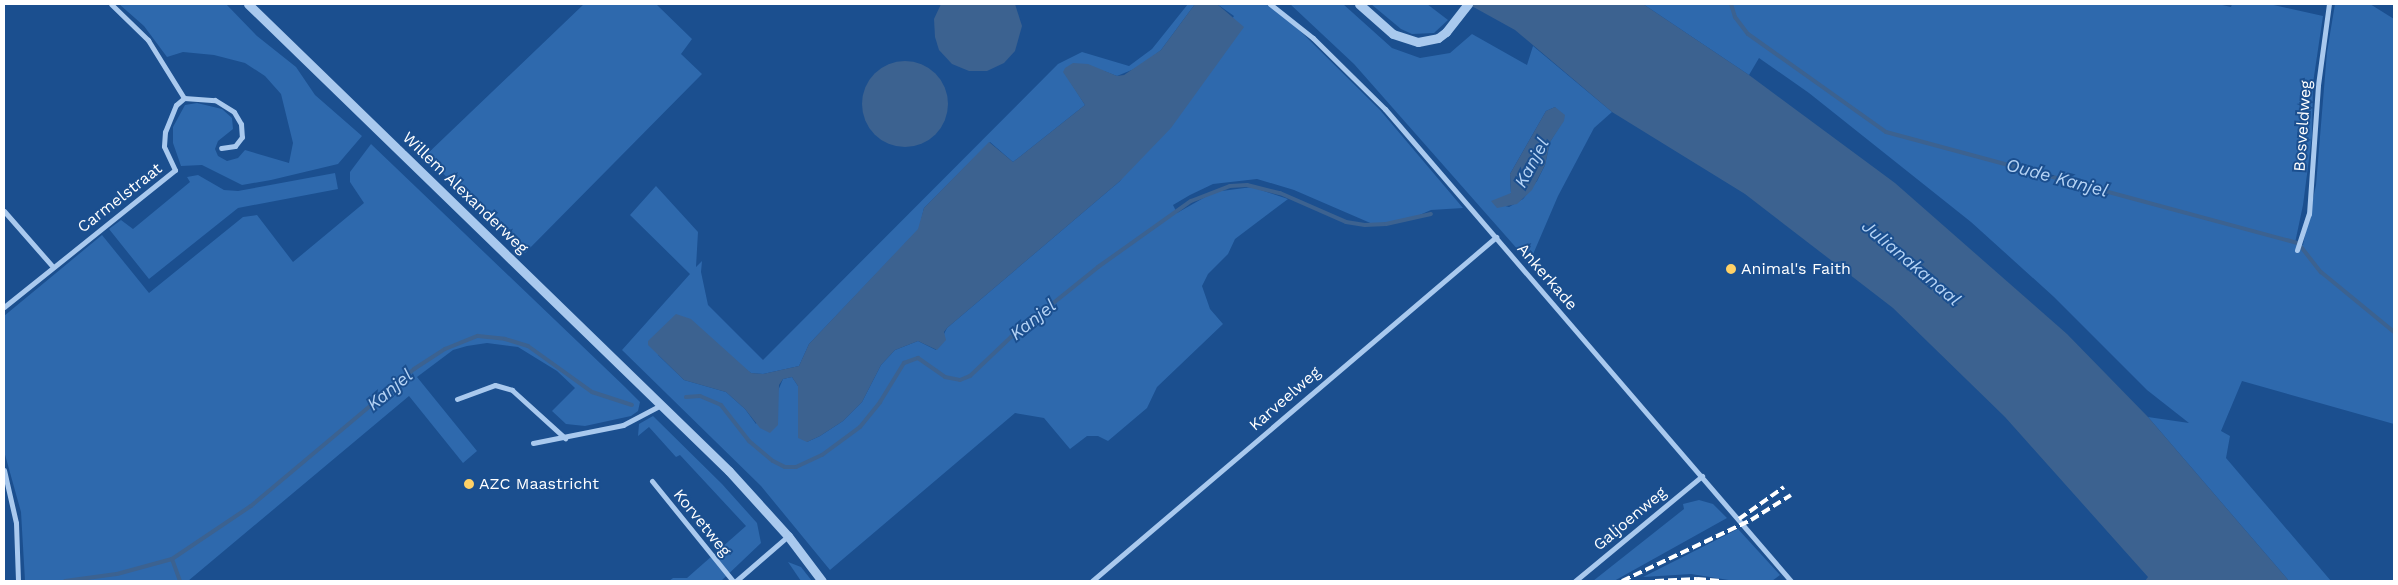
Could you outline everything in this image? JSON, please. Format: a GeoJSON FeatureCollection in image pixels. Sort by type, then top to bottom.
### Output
{"type":"FeatureCollection","features":[{"type":"Feature","properties":{"kind":"street"},"geometry":{"type":"LineString","coordinates":[[111,4],[148,40],[184,98],[215,100],[234,112],[241,124],[242,137],[235,146],[222,148]]}},
{"type":"Feature","properties":{"kind":"street","name":"Willem Alexanderweg"},"geometry":{"type":"LineString","coordinates":[[248,4],[729,470],[788,536],[822,581]]}},
{"type":"Feature","properties":{"kind":"street","name":"Ankerkade"},"geometry":{"type":"LineString","coordinates":[[1270,4],[1352,74],[1496,237],[1791,581]]}},
{"type":"Feature","properties":{"kind":"street"},"geometry":{"type":"LineString","coordinates":[[1359,4],[1394,34],[1418,42],[1438,38],[1455,23],[1468,4]]}},
{"type":"Feature","properties":{"kind":"street","name":"Bosveldweg"},"geometry":{"type":"LineString","coordinates":[[2297,250],[2309,214],[2318,85],[2329,4]]}},
{"type":"Feature","properties":{"kind":"street","name":"Carmelstraat"},"geometry":{"type":"LineString","coordinates":[[53,267],[175,170],[164,146],[164,132],[176,105],[184,98]]}},
{"type":"Feature","properties":{"kind":"street"},"geometry":{"type":"LineString","coordinates":[[4,211],[53,267],[4,307]]}},
{"type":"Feature","properties":{"kind":"street","name":"Karveelweg"},"geometry":{"type":"LineString","coordinates":[[1092,581],[1496,237]]}},
{"type":"Feature","properties":{"kind":"street"},"geometry":{"type":"LineString","coordinates":[[457,398],[495,385],[512,390],[565,438]]}},
{"type":"Feature","properties":{"kind":"street"},"geometry":{"type":"LineString","coordinates":[[533,443],[623,425],[661,405]]}},
{"type":"Feature","properties":{"kind":"street"},"geometry":{"type":"LineString","coordinates":[[4,470],[16,523],[18,581]]}},
{"type":"Feature","properties":{"kind":"street","name":"Galjoenweg"},"geometry":{"type":"LineString","coordinates":[[1575,581],[1702,476]]}},
{"type":"Feature","properties":{"kind":"street","name":"Korvetweg"},"geometry":{"type":"LineString","coordinates":[[652,481],[735,581],[788,536]]}},
{"type":"Feature","properties":{"kind":"shaded area"},"geometry":{"type":"Polygon","coordinates":[[[119,4],[226,4],[257,36],[296,67],[315,95],[362,136],[338,164],[242,185],[202,165],[181,166],[173,143],[173,127],[185,105],[197,103],[222,109],[232,118],[233,129],[218,141],[215,149],[218,156],[227,161],[238,158],[245,150],[289,163],[293,143],[281,94],[265,76],[245,63],[214,55],[183,52],[167,57],[144,26],[119,4]]]}},
{"type":"Feature","properties":{"kind":"shaded area"},"geometry":{"type":"Polygon","coordinates":[[[584,4],[656,4],[692,39],[681,54],[702,74],[525,253],[425,156],[584,4]]]}},
{"type":"Feature","properties":{"kind":"shaded area"},"geometry":{"type":"Polygon","coordinates":[[[1188,4],[1195,4],[1161,50],[1139,67],[1117,76],[1104,71],[1064,72],[1085,105],[1013,162],[990,142],[924,208],[919,229],[809,344],[799,366],[763,374],[751,373],[741,366],[658,355],[684,380],[726,392],[745,409],[756,424],[777,393],[783,379],[792,377],[798,386],[807,442],[820,436],[843,421],[862,402],[881,365],[895,350],[918,341],[936,350],[947,328],[1120,181],[1234,16],[1217,4],[1268,4],[1285,16],[1380,110],[1463,208],[1431,210],[1406,221],[1375,225],[1294,190],[1257,179],[1213,184],[1190,195],[1173,205],[1177,213],[1214,192],[1252,187],[1288,199],[1235,239],[1228,254],[1208,274],[1202,286],[1210,309],[1223,324],[1157,387],[1147,408],[1108,441],[1098,436],[1087,436],[1070,449],[1044,418],[1015,413],[830,570],[761,486],[622,350],[690,274],[630,215],[656,186],[698,232],[696,267],[702,261],[701,272],[708,305],[763,360],[1058,64],[1082,52],[1129,66],[1152,49],[1188,4]]]}},
{"type":"Feature","properties":{"kind":"shaded area"},"geometry":{"type":"Polygon","coordinates":[[[1290,4],[1343,4],[1392,48],[1420,58],[1450,53],[1472,34],[1527,65],[1533,46],[1612,112],[1594,128],[1558,196],[1528,266],[1527,260],[1354,64],[1290,4]],[[1555,107],[1546,111],[1510,174],[1511,193],[1502,205],[1509,207],[1523,199],[1537,181],[1545,165],[1550,142],[1563,121],[1555,107]]]}},
{"type":"Feature","properties":{"kind":"shaded area"},"geometry":{"type":"Polygon","coordinates":[[[1371,4],[1427,4],[1448,20],[1434,33],[1412,34],[1401,29],[1371,4]]]}},
{"type":"Feature","properties":{"kind":"shaded area"},"geometry":{"type":"Polygon","coordinates":[[[1643,4],[2218,4],[2231,7],[2232,4],[2269,4],[2323,16],[2313,83],[2312,136],[2303,205],[2295,243],[2303,245],[2316,185],[2327,52],[2335,4],[2370,4],[2394,19],[2394,424],[2242,381],[2221,431],[2230,436],[2226,458],[2331,581],[2289,581],[2148,417],[2189,423],[2147,390],[2054,297],[1971,222],[1809,93],[1759,58],[1749,75],[1643,4]]]}},
{"type":"Feature","properties":{"kind":"shaded area"},"geometry":{"type":"Polygon","coordinates":[[[371,144],[640,402],[638,411],[631,416],[585,426],[566,424],[552,411],[575,388],[557,371],[518,347],[487,343],[467,346],[453,350],[417,377],[477,451],[463,463],[409,396],[188,581],[25,581],[21,512],[4,451],[4,316],[102,235],[149,293],[243,217],[257,215],[293,262],[364,203],[350,182],[350,172],[371,144]]]}},
{"type":"Feature","properties":{"kind":"shaded area"},"geometry":{"type":"Polygon","coordinates":[[[335,173],[338,189],[238,208],[149,279],[109,229],[121,220],[133,229],[190,182],[187,177],[198,175],[224,190],[238,191],[335,173]]]}},
{"type":"Feature","properties":{"kind":"shaded area"},"geometry":{"type":"Polygon","coordinates":[[[653,416],[722,484],[757,523],[761,543],[721,581],[669,581],[673,578],[687,578],[746,526],[680,455],[676,457],[649,427],[638,436],[639,424],[653,416]]]}},
{"type":"Feature","properties":{"kind":"shaded area"},"geometry":{"type":"Polygon","coordinates":[[[1699,500],[1713,504],[1727,518],[1614,581],[1593,581],[1684,509],[1683,504],[1699,500]]]}},
{"type":"Feature","properties":{"kind":"shaded area"},"geometry":{"type":"Polygon","coordinates":[[[1738,529],[1780,575],[1772,581],[1735,581],[1691,574],[1643,577],[1738,529]]]}},
{"type":"Feature","properties":{"kind":"shaded area"},"geometry":{"type":"Polygon","coordinates":[[[788,562],[801,567],[812,581],[801,581],[788,562]]]}},
{"type":"Feature","properties":{"kind":"water"},"geometry":{"type":"Polygon","coordinates":[[[941,4],[1015,4],[1022,26],[1015,51],[1004,63],[987,71],[969,71],[952,64],[939,50],[935,37],[934,19],[941,4]]]}},
{"type":"Feature","properties":{"kind":"water"},"geometry":{"type":"Polygon","coordinates":[[[1195,4],[1217,4],[1244,27],[1171,128],[1120,181],[947,328],[944,332],[946,340],[937,350],[918,341],[895,350],[881,365],[862,402],[843,421],[820,436],[807,442],[798,438],[798,386],[792,377],[783,379],[779,385],[778,425],[770,433],[760,428],[745,409],[726,392],[684,380],[648,345],[648,341],[676,314],[691,319],[751,373],[763,374],[799,366],[809,344],[918,229],[924,208],[989,142],[1013,162],[1085,105],[1063,72],[1065,68],[1073,63],[1088,64],[1117,76],[1124,75],[1161,50],[1195,4]]]}},
{"type":"Feature","properties":{"kind":"water","name":"Julianakanaal"},"geometry":{"type":"Polygon","coordinates":[[[1468,4],[1643,4],[1749,75],[1895,183],[2067,334],[2148,417],[2289,581],[2145,581],[2148,577],[2005,417],[1893,308],[1745,194],[1612,112],[1515,30],[1468,4]]]}},
{"type":"Feature","properties":{"kind":"water"},"geometry":{"type":"Polygon","coordinates":[[[905,61],[929,68],[941,80],[948,104],[941,128],[929,140],[905,147],[881,140],[869,128],[862,104],[869,80],[881,68],[905,61]]]}},
{"type":"Feature","properties":{"kind":"water"},"geometry":{"type":"Polygon","coordinates":[[[1555,107],[1565,115],[1564,121],[1550,142],[1545,165],[1532,190],[1517,204],[1497,208],[1491,201],[1511,193],[1510,174],[1546,111],[1555,107]]]}},
{"type":"Feature","properties":{"kind":"waterway","name":"Oude Kanjel"},"geometry":{"type":"LineString","coordinates":[[1731,4],[1735,17],[1748,34],[1886,132],[2298,243],[2321,272],[2394,332]]}},
{"type":"Feature","properties":{"kind":"waterway","name":"Kanjel"},"geometry":{"type":"LineString","coordinates":[[686,397],[700,396],[721,405],[749,441],[773,461],[785,467],[796,467],[822,455],[860,427],[880,402],[904,363],[918,358],[945,377],[960,380],[970,376],[1011,337],[1098,267],[1191,201],[1230,186],[1247,185],[1280,193],[1346,222],[1365,225],[1386,224],[1431,214]]}},
{"type":"Feature","properties":{"kind":"waterway","name":"Kanjel"},"geometry":{"type":"LineString","coordinates":[[65,581],[117,574],[172,559],[251,506],[414,369],[445,349],[478,336],[505,339],[528,346],[592,392],[632,405]]}},
{"type":"Feature","properties":{"kind":"waterway","name":"Kanjel"},"geometry":{"type":"LineString","coordinates":[[172,559],[180,581]]}},
{"type":"Feature","properties":{"kind":"railway"},"geometry":{"type":"LineString","coordinates":[[1739,519],[1784,487]]}},
{"type":"Feature","properties":{"kind":"railway"},"geometry":{"type":"LineString","coordinates":[[1622,581],[1751,520],[1791,495]]}},
{"type":"Feature","properties":{"kind":"railway"},"geometry":{"type":"LineString","coordinates":[[1655,581],[1697,579],[1721,581]]}},
{"type":"Feature","properties":{"kind":"place","name":"Animal's Faith"},"geometry":{"type":"Point","coordinates":[1731,269]}},
{"type":"Feature","properties":{"kind":"place","name":"AZC Maastricht"},"geometry":{"type":"Point","coordinates":[469,484]}}]}
